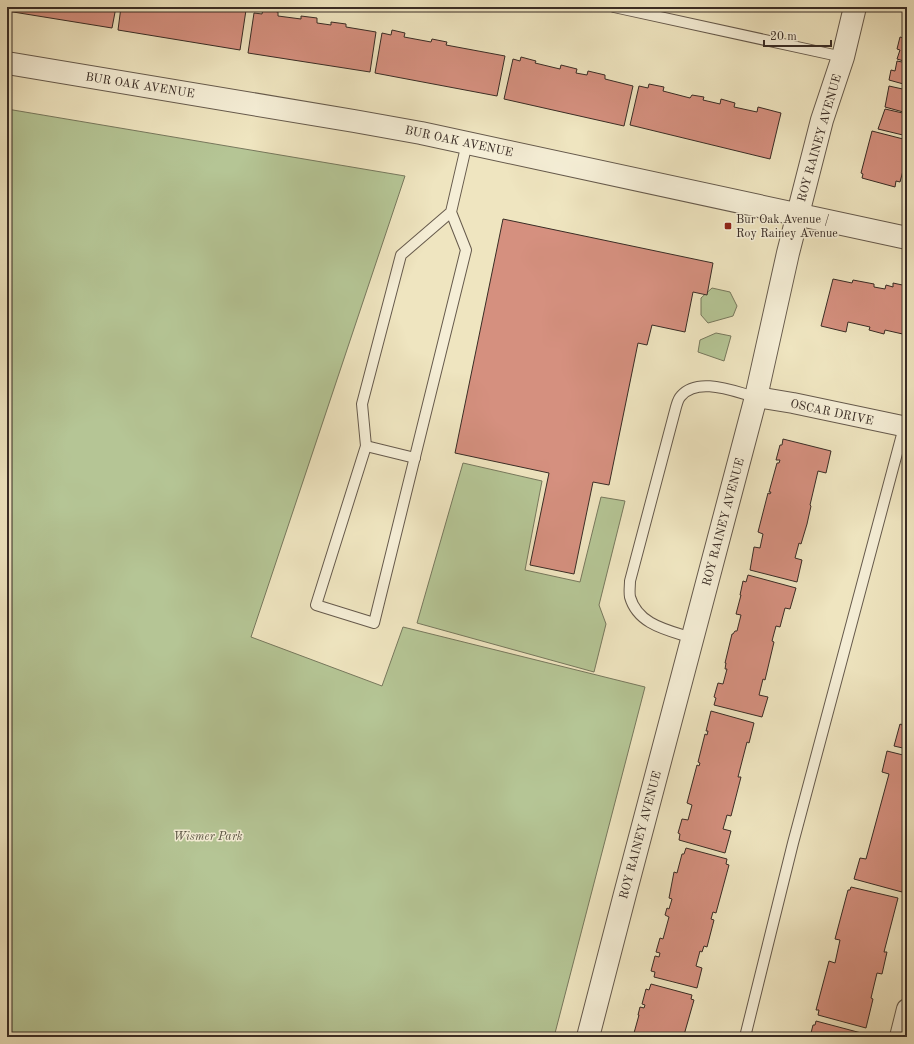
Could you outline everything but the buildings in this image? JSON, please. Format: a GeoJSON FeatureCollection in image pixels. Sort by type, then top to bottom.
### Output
{"type":"FeatureCollection","features":[{"type":"Feature","properties":{"kind":"street","name":"ROY RAINEY AVENUE"},"geometry":{"type":"LineString","coordinates":[[588,1037],[756,397],[798,214],[822,120],[843,57],[855,7]]}},
{"type":"Feature","properties":{"kind":"street","name":"BUR OAK AVENUE"},"geometry":{"type":"LineString","coordinates":[[7,63],[354,120],[907,238]]}},
{"type":"Feature","properties":{"kind":"street","name":"OSCAR DRIVE"},"geometry":{"type":"LineString","coordinates":[[756,397],[793,403],[905,427]]}},
{"type":"Feature","properties":{"kind":"street"},"geometry":{"type":"LineString","coordinates":[[900,1037],[907,1009]]}},
{"type":"Feature","properties":{"kind":"lane"},"geometry":{"type":"LineString","coordinates":[[614,7],[843,57]]}},
{"type":"Feature","properties":{"kind":"lane"},"geometry":{"type":"LineString","coordinates":[[451,212],[401,255],[362,404],[366,446],[316,605],[374,623],[466,250],[451,212],[467,143]]}},
{"type":"Feature","properties":{"kind":"lane"},"geometry":{"type":"LineString","coordinates":[[692,638],[647,622],[639,614],[630,596],[630,581],[676,407],[680,396],[689,390],[700,387],[714,386],[756,397]]}},
{"type":"Feature","properties":{"kind":"lane"},"geometry":{"type":"LineString","coordinates":[[745,1037],[793,843],[905,427]]}},
{"type":"Feature","properties":{"kind":"lane"},"geometry":{"type":"LineString","coordinates":[[366,446],[415,458]]}},
{"type":"Feature","properties":{"kind":"green space","name":"Wismer Park"},"geometry":{"type":"Polygon","coordinates":[[[7,109],[405,176],[251,637],[382,686],[403,627],[645,687],[554,1037],[7,1037],[7,109]]]}},
{"type":"Feature","properties":{"kind":"green space"},"geometry":{"type":"Polygon","coordinates":[[[712,288],[730,292],[737,306],[733,316],[708,323],[701,315],[701,298],[712,288]]]}},
{"type":"Feature","properties":{"kind":"green space"},"geometry":{"type":"Polygon","coordinates":[[[716,333],[731,336],[724,361],[698,352],[700,340],[716,333]]]}},
{"type":"Feature","properties":{"kind":"green space"},"geometry":{"type":"Polygon","coordinates":[[[463,463],[542,481],[525,570],[580,582],[601,497],[625,501],[599,605],[606,624],[594,672],[417,623],[463,463]]]}},
{"type":"Feature","properties":{"kind":"place","name":"Bur Oak Avenue / Roy Rainey Avenue"},"geometry":{"type":"Point","coordinates":[728,226]}}]}
